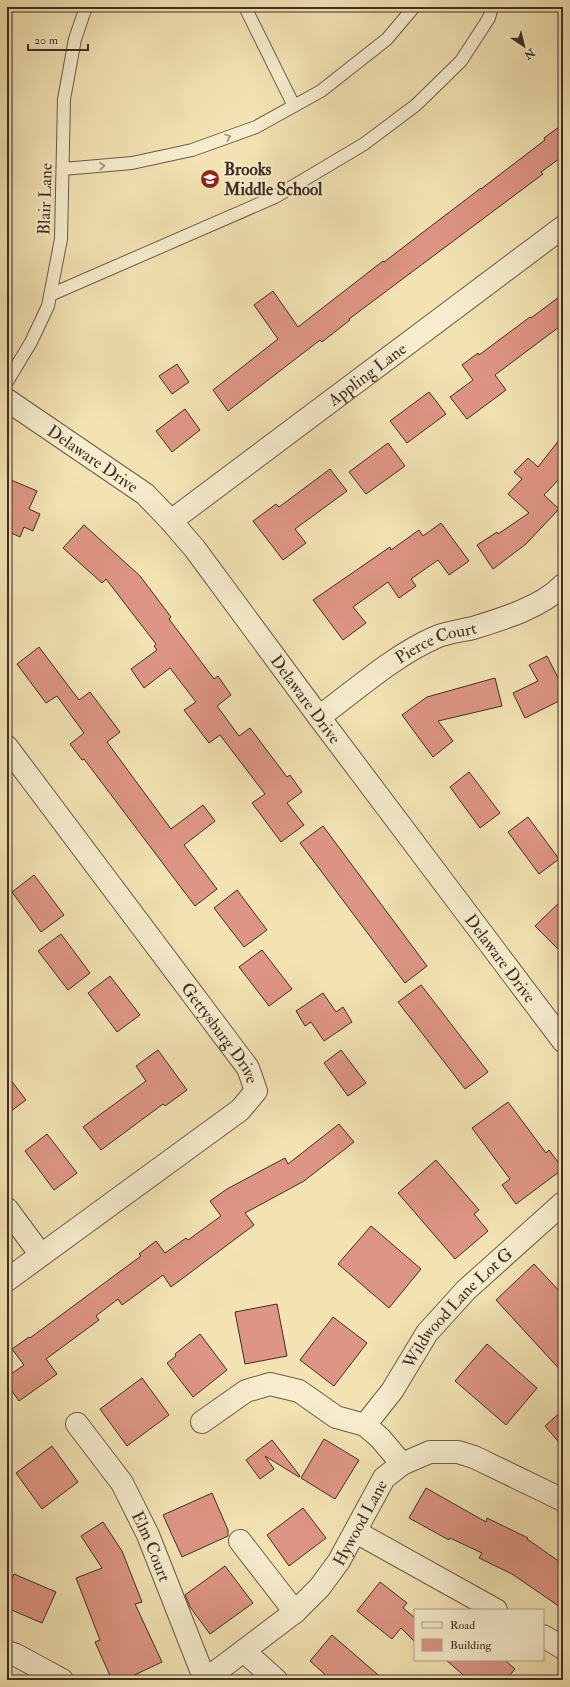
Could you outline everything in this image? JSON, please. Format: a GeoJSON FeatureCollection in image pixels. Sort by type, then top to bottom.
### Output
{"type":"FeatureCollection","features":[{"type":"Feature","properties":{"kind":"street","name":"Appling Lane"},"geometry":{"type":"LineString","coordinates":[[172,521],[563,227]]}},
{"type":"Feature","properties":{"kind":"street","name":"Delaware Drive"},"geometry":{"type":"LineString","coordinates":[[7,400],[144,494],[172,521],[195,549],[319,717],[562,1037]]}},
{"type":"Feature","properties":{"kind":"street","name":"Pierce Court"},"geometry":{"type":"LineString","coordinates":[[319,717],[402,655],[422,644],[436,637],[473,628],[520,611],[537,603],[563,585]]}},
{"type":"Feature","properties":{"kind":"street","name":"Gettysburg Drive"},"geometry":{"type":"LineString","coordinates":[[7,747],[248,1068],[256,1091],[240,1110],[7,1280]]}},
{"type":"Feature","properties":{"kind":"street","name":"Wildwood Lane Lot G"},"geometry":{"type":"LineString","coordinates":[[365,1425],[392,1391],[427,1333],[466,1290],[563,1203]]}},
{"type":"Feature","properties":{"kind":"street"},"geometry":{"type":"LineString","coordinates":[[7,1209],[41,1255]]}},
{"type":"Feature","properties":{"kind":"street"},"geometry":{"type":"LineString","coordinates":[[202,1422],[246,1391],[270,1384],[299,1391],[336,1417],[365,1425],[380,1438],[402,1464]]}},
{"type":"Feature","properties":{"kind":"street","name":"Elm Court"},"geometry":{"type":"LineString","coordinates":[[77,1424],[122,1483],[148,1535],[205,1680]]}},
{"type":"Feature","properties":{"kind":"street","name":"Hywood Lane"},"geometry":{"type":"LineString","coordinates":[[205,1680],[245,1652],[296,1612],[320,1587],[339,1561],[356,1532],[372,1496],[384,1478],[402,1464],[430,1452],[458,1452],[493,1465],[563,1500]]}},
{"type":"Feature","properties":{"kind":"street"},"geometry":{"type":"LineString","coordinates":[[356,1532],[494,1609]]}},
{"type":"Feature","properties":{"kind":"street"},"geometry":{"type":"LineString","coordinates":[[240,1541],[296,1612]]}},
{"type":"Feature","properties":{"kind":"street"},"geometry":{"type":"LineString","coordinates":[[544,1637],[563,1648]]}},
{"type":"Feature","properties":{"kind":"street"},"geometry":{"type":"LineString","coordinates":[[7,1652],[16,1654],[62,1680]]}},
{"type":"Feature","properties":{"kind":"street"},"geometry":{"type":"LineString","coordinates":[[245,1652],[276,1680]]}},
{"type":"Feature","properties":{"kind":"lane","name":"Blair Lane"},"geometry":{"type":"LineString","coordinates":[[7,382],[31,342],[48,306],[62,239],[64,99],[75,39],[86,7]]}},
{"type":"Feature","properties":{"kind":"lane"},"geometry":{"type":"LineString","coordinates":[[245,7],[294,106]]}},
{"type":"Feature","properties":{"kind":"lane"},"geometry":{"type":"LineString","coordinates":[[63,169],[132,163],[192,150],[256,127],[321,91],[387,39],[414,7]]}},
{"type":"Feature","properties":{"kind":"lane"},"geometry":{"type":"LineString","coordinates":[[50,295],[275,197],[364,144],[416,105],[461,61],[489,18],[492,7]]}},
{"type":"Feature","properties":{"kind":"building"},"geometry":{"type":"Polygon","coordinates":[[[563,124],[563,156],[541,172],[543,174],[349,319],[350,320],[322,342],[320,340],[228,411],[213,390],[278,339],[254,305],[273,291],[298,327],[383,261],[384,262],[545,140],[544,138],[563,124]]]}},
{"type":"Feature","properties":{"kind":"building"},"geometry":{"type":"Polygon","coordinates":[[[563,294],[563,324],[495,375],[506,390],[467,419],[450,397],[473,380],[462,365],[478,353],[479,355],[563,294]]]}},
{"type":"Feature","properties":{"kind":"building"},"geometry":{"type":"Polygon","coordinates":[[[177,364],[189,382],[172,394],[159,376],[177,364]]]}},
{"type":"Feature","properties":{"kind":"building"},"geometry":{"type":"Polygon","coordinates":[[[429,392],[446,414],[407,443],[390,421],[429,392]]]}},
{"type":"Feature","properties":{"kind":"building"},"geometry":{"type":"Polygon","coordinates":[[[185,409],[200,430],[172,452],[156,431],[185,409]]]}},
{"type":"Feature","properties":{"kind":"building"},"geometry":{"type":"Polygon","coordinates":[[[563,435],[563,475],[544,495],[559,509],[526,544],[493,569],[477,545],[497,532],[498,534],[529,513],[508,494],[522,479],[514,472],[528,458],[538,467],[563,435]]]}},
{"type":"Feature","properties":{"kind":"building"},"geometry":{"type":"Polygon","coordinates":[[[388,443],[405,466],[366,494],[349,472],[388,443]]]}},
{"type":"Feature","properties":{"kind":"building"},"geometry":{"type":"Polygon","coordinates":[[[330,469],[347,491],[295,529],[306,543],[283,560],[253,521],[276,504],[279,507],[330,469]]]}},
{"type":"Feature","properties":{"kind":"building"},"geometry":{"type":"Polygon","coordinates":[[[11,480],[37,491],[29,509],[40,514],[33,531],[24,527],[20,537],[7,531],[7,491],[11,480]]]}},
{"type":"Feature","properties":{"kind":"building"},"geometry":{"type":"Polygon","coordinates":[[[441,523],[469,561],[449,575],[438,560],[411,579],[416,586],[399,598],[388,582],[353,607],[366,623],[343,640],[313,600],[390,547],[391,550],[419,530],[423,536],[441,523]]]}},
{"type":"Feature","properties":{"kind":"building"},"geometry":{"type":"Polygon","coordinates":[[[84,525],[140,576],[171,617],[169,619],[214,679],[218,676],[231,695],[217,706],[239,736],[250,728],[287,777],[290,775],[302,792],[287,803],[304,825],[281,842],[252,803],[265,794],[220,735],[209,743],[184,710],[196,702],[170,668],[144,688],[131,669],[157,650],[154,646],[156,644],[106,579],[102,583],[63,548],[84,525]]]}},
{"type":"Feature","properties":{"kind":"building"},"geometry":{"type":"Polygon","coordinates":[[[39,647],[79,700],[90,692],[120,732],[107,742],[171,829],[203,805],[215,821],[184,845],[217,889],[195,906],[84,759],[82,760],[70,744],[84,733],[57,696],[46,703],[17,664],[39,647]]]}},
{"type":"Feature","properties":{"kind":"building"},"geometry":{"type":"Polygon","coordinates":[[[547,656],[563,688],[563,699],[525,718],[513,693],[538,681],[529,665],[547,656]]]}},
{"type":"Feature","properties":{"kind":"building"},"geometry":{"type":"Polygon","coordinates":[[[495,678],[502,706],[438,721],[453,741],[433,757],[402,715],[427,697],[495,678]]]}},
{"type":"Feature","properties":{"kind":"building"},"geometry":{"type":"Polygon","coordinates":[[[469,772],[500,813],[480,828],[450,787],[469,772]]]}},
{"type":"Feature","properties":{"kind":"building"},"geometry":{"type":"Polygon","coordinates":[[[528,817],[559,859],[539,874],[508,832],[528,817]]]}},
{"type":"Feature","properties":{"kind":"building"},"geometry":{"type":"Polygon","coordinates":[[[323,826],[427,966],[405,983],[300,843],[323,826]]]}},
{"type":"Feature","properties":{"kind":"building"},"geometry":{"type":"Polygon","coordinates":[[[34,875],[64,915],[41,932],[12,892],[34,875]]]}},
{"type":"Feature","properties":{"kind":"building"},"geometry":{"type":"Polygon","coordinates":[[[237,890],[267,930],[244,947],[214,908],[237,890]]]}},
{"type":"Feature","properties":{"kind":"building"},"geometry":{"type":"Polygon","coordinates":[[[563,899],[563,954],[535,926],[563,899]]]}},
{"type":"Feature","properties":{"kind":"building"},"geometry":{"type":"Polygon","coordinates":[[[61,934],[90,973],[68,990],[38,951],[61,934]]]}},
{"type":"Feature","properties":{"kind":"building"},"geometry":{"type":"Polygon","coordinates":[[[262,950],[292,989],[269,1006],[239,967],[262,950]]]}},
{"type":"Feature","properties":{"kind":"building"},"geometry":{"type":"Polygon","coordinates":[[[110,976],[140,1015],[117,1032],[88,993],[110,976]]]}},
{"type":"Feature","properties":{"kind":"building"},"geometry":{"type":"Polygon","coordinates":[[[421,985],[488,1072],[465,1089],[398,1002],[421,985]]]}},
{"type":"Feature","properties":{"kind":"building"},"geometry":{"type":"Polygon","coordinates":[[[323,993],[336,1012],[343,1007],[352,1022],[324,1041],[311,1022],[305,1026],[296,1011],[323,993]]]}},
{"type":"Feature","properties":{"kind":"building"},"geometry":{"type":"Polygon","coordinates":[[[158,1050],[187,1090],[165,1106],[163,1104],[101,1150],[83,1127],[146,1081],[136,1066],[158,1050]]]}},
{"type":"Feature","properties":{"kind":"building"},"geometry":{"type":"Polygon","coordinates":[[[341,1050],[366,1083],[348,1096],[324,1063],[341,1050]]]}},
{"type":"Feature","properties":{"kind":"building"},"geometry":{"type":"Polygon","coordinates":[[[7,1075],[26,1100],[7,1114],[7,1075]]]}},
{"type":"Feature","properties":{"kind":"building"},"geometry":{"type":"Polygon","coordinates":[[[508,1102],[546,1153],[549,1150],[563,1169],[516,1204],[502,1185],[510,1179],[472,1128],[508,1102]]]}},
{"type":"Feature","properties":{"kind":"building"},"geometry":{"type":"Polygon","coordinates":[[[339,1124],[354,1142],[304,1181],[245,1213],[254,1225],[171,1287],[163,1275],[122,1305],[118,1299],[96,1316],[99,1320],[46,1359],[57,1374],[19,1401],[7,1384],[7,1377],[24,1365],[12,1349],[29,1337],[30,1338],[141,1256],[139,1254],[156,1241],[165,1253],[186,1238],[188,1240],[221,1216],[210,1201],[227,1189],[285,1158],[288,1164],[339,1124]]]}},
{"type":"Feature","properties":{"kind":"building"},"geometry":{"type":"Polygon","coordinates":[[[47,1134],[77,1173],[54,1190],[25,1151],[47,1134]]]}},
{"type":"Feature","properties":{"kind":"building"},"geometry":{"type":"Polygon","coordinates":[[[436,1160],[479,1210],[474,1214],[488,1231],[455,1259],[398,1193],[436,1160]]]}},
{"type":"Feature","properties":{"kind":"building"},"geometry":{"type":"Polygon","coordinates":[[[371,1226],[421,1269],[389,1308],[338,1264],[371,1226]]]}},
{"type":"Feature","properties":{"kind":"building"},"geometry":{"type":"Polygon","coordinates":[[[534,1264],[563,1295],[563,1373],[496,1300],[534,1264]]]}},
{"type":"Feature","properties":{"kind":"building"},"geometry":{"type":"Polygon","coordinates":[[[277,1304],[287,1356],[245,1364],[235,1312],[277,1304]]]}},
{"type":"Feature","properties":{"kind":"building"},"geometry":{"type":"Polygon","coordinates":[[[333,1317],[367,1343],[334,1386],[300,1360],[333,1317]]]}},
{"type":"Feature","properties":{"kind":"building"},"geometry":{"type":"Polygon","coordinates":[[[200,1334],[227,1370],[193,1397],[167,1363],[176,1356],[175,1354],[200,1334]]]}},
{"type":"Feature","properties":{"kind":"building"},"geometry":{"type":"Polygon","coordinates":[[[487,1344],[537,1388],[506,1425],[455,1381],[487,1344]]]}},
{"type":"Feature","properties":{"kind":"building"},"geometry":{"type":"Polygon","coordinates":[[[142,1378],[169,1415],[127,1446],[100,1409],[142,1378]]]}},
{"type":"Feature","properties":{"kind":"building"},"geometry":{"type":"Polygon","coordinates":[[[563,1410],[563,1447],[545,1426],[563,1410]]]}},
{"type":"Feature","properties":{"kind":"building"},"geometry":{"type":"Polygon","coordinates":[[[324,1439],[359,1460],[335,1499],[301,1478],[324,1439]]]}},
{"type":"Feature","properties":{"kind":"building"},"geometry":{"type":"Polygon","coordinates":[[[272,1440],[300,1476],[299,1477],[265,1456],[274,1469],[260,1479],[246,1460],[272,1440]]]}},
{"type":"Feature","properties":{"kind":"building"},"geometry":{"type":"Polygon","coordinates":[[[52,1446],[78,1482],[42,1509],[16,1473],[52,1446]]]}},
{"type":"Feature","properties":{"kind":"building"},"geometry":{"type":"Polygon","coordinates":[[[426,1488],[486,1522],[487,1518],[528,1538],[527,1539],[563,1564],[563,1609],[512,1574],[479,1558],[482,1553],[450,1538],[449,1540],[409,1518],[426,1488]]]}},
{"type":"Feature","properties":{"kind":"building"},"geometry":{"type":"Polygon","coordinates":[[[212,1493],[228,1530],[228,1536],[182,1557],[163,1515],[212,1493]]]}},
{"type":"Feature","properties":{"kind":"building"},"geometry":{"type":"Polygon","coordinates":[[[303,1508],[326,1538],[289,1566],[267,1535],[303,1508]]]}},
{"type":"Feature","properties":{"kind":"building"},"geometry":{"type":"Polygon","coordinates":[[[103,1522],[122,1551],[142,1602],[135,1604],[162,1662],[124,1680],[112,1680],[95,1642],[100,1640],[76,1578],[102,1568],[81,1536],[103,1522]]]}},
{"type":"Feature","properties":{"kind":"building"},"geometry":{"type":"Polygon","coordinates":[[[225,1566],[253,1603],[210,1634],[190,1607],[185,1595],[225,1566]]]}},
{"type":"Feature","properties":{"kind":"building"},"geometry":{"type":"Polygon","coordinates":[[[14,1574],[56,1592],[42,1623],[7,1608],[7,1589],[14,1574]]]}},
{"type":"Feature","properties":{"kind":"building"},"geometry":{"type":"Polygon","coordinates":[[[380,1582],[407,1603],[403,1608],[414,1617],[414,1641],[401,1628],[392,1639],[357,1611],[380,1582]]]}},
{"type":"Feature","properties":{"kind":"building"},"geometry":{"type":"Polygon","coordinates":[[[332,1635],[384,1680],[331,1680],[310,1661],[332,1635]]]}},
{"type":"Feature","properties":{"kind":"building"},"geometry":{"type":"Polygon","coordinates":[[[447,1661],[506,1661],[515,1669],[506,1680],[469,1680],[447,1661]]]}},
{"type":"Feature","properties":{"kind":"place","name":"Brooks Middle School"},"geometry":{"type":"Point","coordinates":[210,179]}}]}
